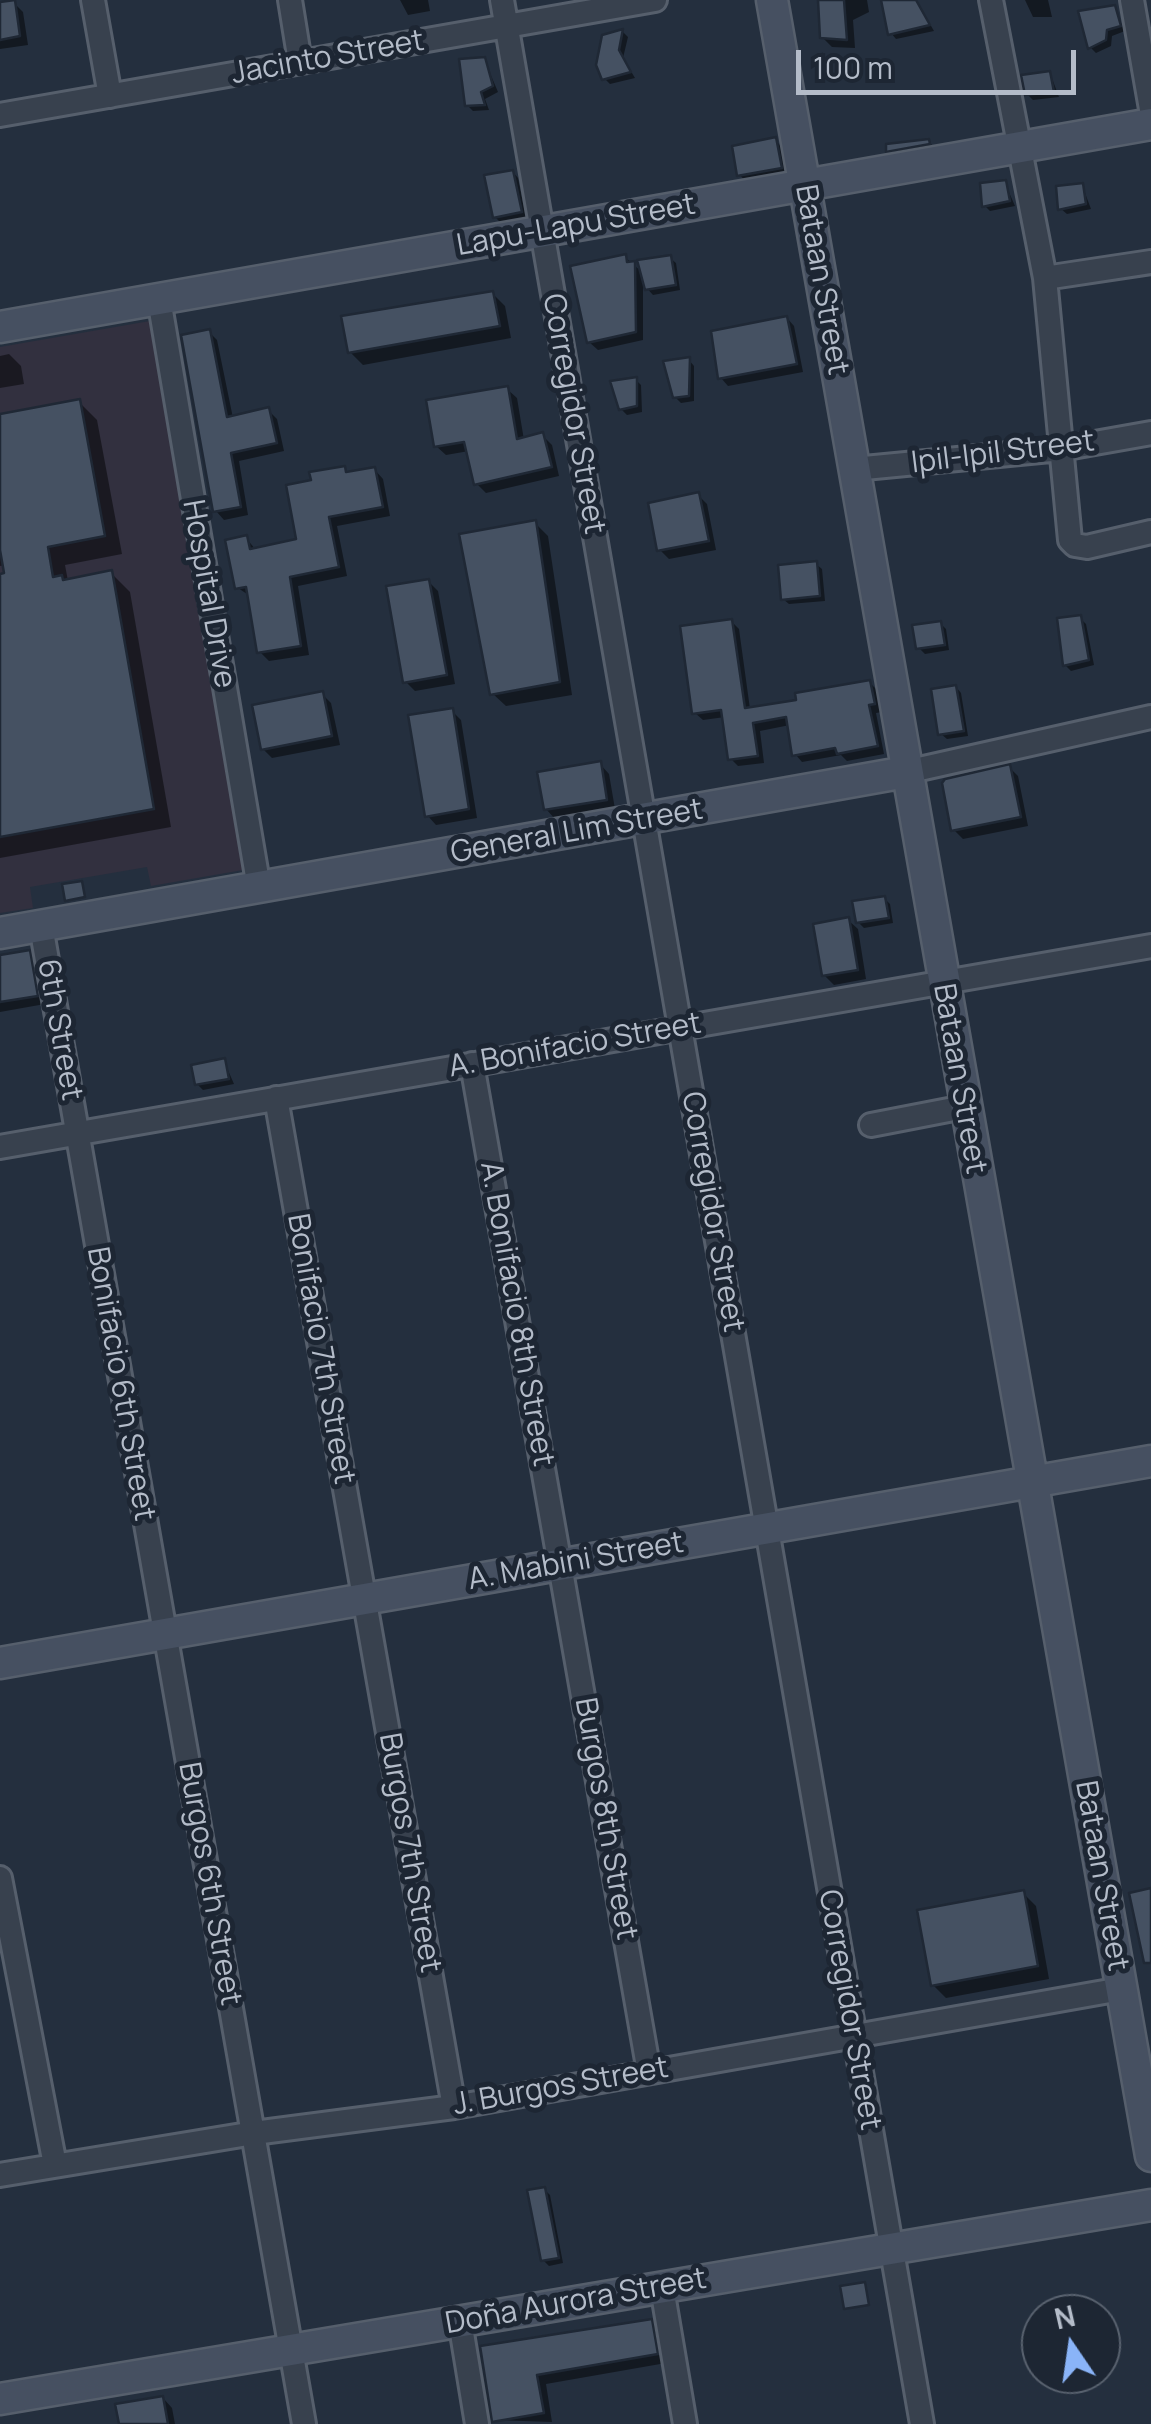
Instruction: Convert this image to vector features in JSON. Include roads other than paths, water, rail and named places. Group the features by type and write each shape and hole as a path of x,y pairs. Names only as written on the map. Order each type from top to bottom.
{"street":[{"path":"93,0 110,96"},
{"path":"290,0 300,62"},
{"name":"Corregidor Street","path":"502,0 922,2424"},
{"name":"Jacinto Street","path":"0,115 655,0"},
{"name":"Bataan Street","path":"772,0 1151,2156"},
{"path":"991,0 1016,148 1045,278 1069,534 1074,546 1087,547 1151,532"},
{"path":"1132,0 1151,109"},
{"name":"Lapu-Lapu Street","path":"0,327 1151,124"},
{"path":"1045,278 1151,262"},
{"name":"Hospital Drive","path":"159,299 259,888"},
{"name":"Ipil-Ipil Street","path":"854,469 1061,450 1151,433"},
{"name":"General Lim Street","path":"0,933 906,772 1151,717"},
{"name":"6th Street","path":"40,926 76,1134"},
{"name":"A. Bonifacio Street","path":"0,1147 1151,946"},
{"name":"A. Bonifacio 8th Street","path":"472,1064 560,1565"},
{"name":"Bonifacio 7th Street","path":"276,1098 364,1599"},
{"path":"871,1125 964,1107"},
{"name":"Bonifacio 6th Street","path":"76,1134 164,1634"},
{"name":"A. Mabini Street","path":"0,1663 1151,1461"},
{"name":"Burgos 8th Street","path":"560,1565 649,2072"},
{"name":"Burgos 7th Street","path":"364,1599 454,2106"},
{"name":"Burgos 6th Street","path":"164,1634 304,2424"},
{"path":"0,1878 55,2165"},
{"name":"J. Burgos Street","path":"0,2175 254,2133 454,2106 1121,1988"},
{"name":"Doña Aurora Street","path":"0,2399 1151,2205"},
{"path":"662,2288 685,2424"},
{"path":"460,2322 477,2424"}]}
